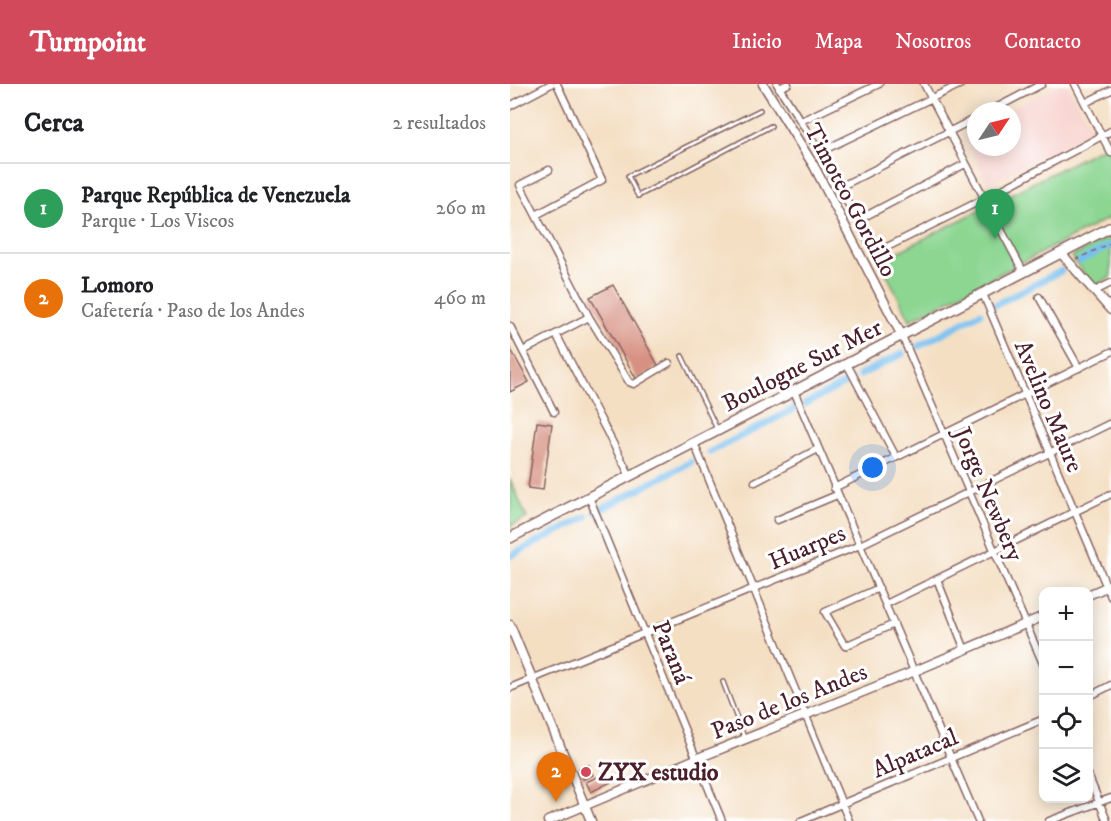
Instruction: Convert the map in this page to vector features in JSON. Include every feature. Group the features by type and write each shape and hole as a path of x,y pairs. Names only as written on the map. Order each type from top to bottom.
{"main road":[{"name":"Boulogne Sur Mer","path":"510,538 1111,226"}],"street":[{"path":"510,106 551,84"},
{"path":"536,215 602,180 557,84"},
{"name":"Timoteo Gordillo","path":"763,84 814,166 902,336"},
{"path":"788,84 778,86 820,152 875,253 984,199 1111,131"},
{"path":"801,121 879,84"},
{"path":"924,84 1024,273"},
{"path":"820,152 961,84"},
{"path":"1007,102 1042,84"},
{"path":"1076,84 1111,153"},
{"path":"1085,103 1111,90"},
{"path":"840,187 967,123"},
{"path":"858,220 965,164"},
{"path":"549,170 520,185 589,317 629,382 634,384 669,363"},
{"path":"1065,251 1111,310"},
{"path":"1095,291 1111,283"},
{"name":"Avelino Maure","path":"983,294 1075,512 1109,586 1111,597"},
{"path":"1039,297 1079,368"},
{"path":"523,351 589,317"},
{"path":"510,326 554,412"},
{"path":"556,334 630,476"},
{"name":"Jorge Newbery","path":"902,336 1039,654"},
{"path":"834,488 1111,352"},
{"path":"847,364 896,457"},
{"path":"794,391 978,821"},
{"name":"Huarpes","path":"510,688 860,545 1111,423"},
{"path":"694,443 849,821"},
{"path":"755,482 818,449"},
{"path":"886,604 1111,494"},
{"path":"777,520 837,495"},
{"name":"Paraná","path":"589,497 722,821"},
{"path":"938,579 965,650"},
{"path":"1093,593 1109,586"},
{"path":"879,588 825,612 845,646 894,624"},
{"name":"Paso de los Andes","path":"548,821 1039,618"},
{"path":"510,625 591,821"},
{"path":"1093,695 1111,685"},
{"name":"Alpatacal","path":"801,821 1039,721"},
{"path":"1093,785 1107,821"},
{"path":"1049,821 1111,798"}],"lane":[{"path":"760,110 628,176 638,196 771,126"},
{"path":"682,356 717,431"},
{"path":"723,682 744,739"}],"path":[{"path":"1065,251 1077,260 1111,243"}],"shaded area":[{"path":"1061,84 1067,84 1092,130 988,184 973,156 1021,156 1021,104"},
{"path":"967,132 967,144 962,134"}],"green space":[{"path":"1111,143 1111,217 910,320 880,261"},
{"path":"1111,236 1111,277 1094,286 1071,257"},
{"path":"510,479 527,518 510,526"}],"building":[{"path":"613,285 659,367 637,380 590,297"},
{"path":"510,348 529,382 510,392"},
{"path":"537,422 552,424 543,490 528,488"},
{"name":"ZYX estudio","path":"589,765 593,775 583,779 579,768"},
{"path":"607,773 611,782 591,792 586,782"}],"waterway":[{"path":"1080,261 1111,245"},
{"path":"995,305 1061,271"},
{"path":"919,346 980,313"},
{"path":"860,375 902,354"},
{"path":"805,404 851,380"},
{"path":"710,452 794,409"},
{"path":"596,512 691,462"},
{"path":"510,556 586,517"}],"place":[{"name":"Parque República de Venezuela","path":"995,239"},
{"name":"ZYX estudio","path":"586,772"},
{"name":"Lomoro","path":"556,802"}]}
